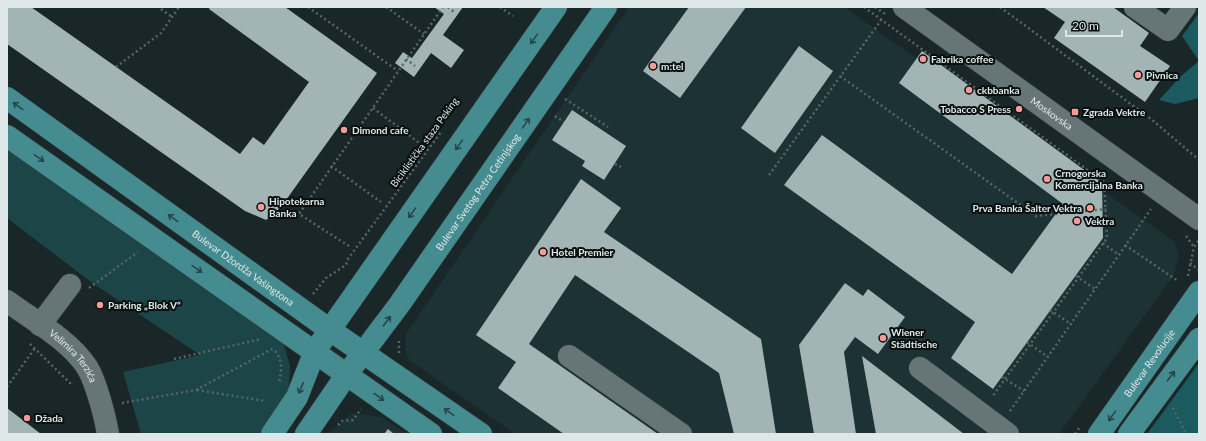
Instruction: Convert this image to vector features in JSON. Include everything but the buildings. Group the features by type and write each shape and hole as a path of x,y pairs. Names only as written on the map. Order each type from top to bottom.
{"main road":[{"path":"272,434 297,397 315,351 556,7"},
{"name":"Bulevar Svetog Petra Cetinjskog","path":"306,434 347,374 399,305 606,7"},
{"name":"Bulevar Džordža Vašingtona","path":"7,98 330,330 481,434"},
{"path":"7,136 315,351 431,434"},
{"name":"Bulevar Revolucije","path":"1099,434 1199,292"},
{"path":"1129,434 1199,339"}],"street":[{"name":"Moskovska","path":"904,7 1199,219"},
{"path":"1135,7 1168,30 1184,7"},
{"path":"40,325 80,287"},
{"name":"Velimira Terzića","path":"7,301 70,347 87,368 102,407 108,434"},
{"path":"569,356 681,434"},
{"path":"920,368 1004,431"}],"path":[{"path":"116,66 161,33 179,7"},
{"path":"308,7 398,71"},
{"path":"386,7 424,34"},
{"path":"349,246 299,214 443,7"},
{"path":"448,7 454,12"},
{"path":"500,7 513,16"},
{"path":"864,7 1104,182 1107,238 1028,343 1005,379 980,413"},
{"path":"1000,7 1151,119 1199,160"},
{"path":"161,9 172,17"},
{"path":"768,175 882,19"},
{"path":"406,59 415,66"},
{"path":"840,76 1036,216 1106,209"},
{"path":"560,95 608,127"},
{"path":"373,108 422,145"},
{"name":"Biciklistička staza Peking","path":"326,278 346,265 348,259 444,128"},
{"path":"615,164 620,167"},
{"path":"331,166 381,202"},
{"path":"1004,431 1024,391 1151,209"},
{"path":"1194,247 1199,240"},
{"path":"1103,243 1119,255"},
{"path":"1125,245 1178,281"},
{"path":"80,287 140,250"},
{"path":"1190,264 1199,270"},
{"path":"1077,277 1095,289"},
{"path":"1052,311 1071,324"},
{"path":"174,359 267,338"},
{"path":"1028,343 1048,357"},
{"path":"7,387 35,348 72,384 74,390"},
{"path":"102,407 196,390 273,349 279,357 282,367 279,387"},
{"path":"1002,377 1024,391"},
{"path":"196,390 265,401"},
{"path":"1172,407 1186,434"},
{"path":"333,429 342,421 353,420"}],"shaded area":[{"path":"629,7 844,7 1175,242 1179,256 1174,275 1059,434 515,434 409,360 405,349 406,334"},
{"path":"1199,13 1199,61 1182,36"},
{"path":"1199,61 1199,98 1175,104 1159,100 1181,76"},
{"path":"7,148 283,342 290,366 288,398 260,434 141,434 123,372 200,355 91,282 7,218"},
{"path":"1199,363 1199,434 1147,434"},
{"path":"352,413 382,417 407,434 328,434"}],"place":[{"name":"Fabrika coffee","path":"923,59"},
{"name":"m:tel","path":"653,66"},
{"name":"Pivnica","path":"1138,75"},
{"name":"ckbbanka","path":"969,90"},
{"name":"Tobacco S Press","path":"1019,109"},
{"name":"Zgrada Vektre","path":"1075,112"},
{"name":"Dimond cafe","path":"344,130"},
{"name":"Crnogorska Komercijalna Banka","path":"1047,179"},
{"name":"Hipotekarna Banka","path":"261,207"},
{"name":"Prva Banka Šalter Vektra","path":"1090,208"},
{"name":"Vektra","path":"1077,221"},
{"name":"Hotel Premier","path":"543,252"},
{"name":"Parking „Blok V“","path":"100,305"},
{"name":"Wiener Städtische","path":"883,338"},
{"name":"Džada","path":"27,418"}]}
